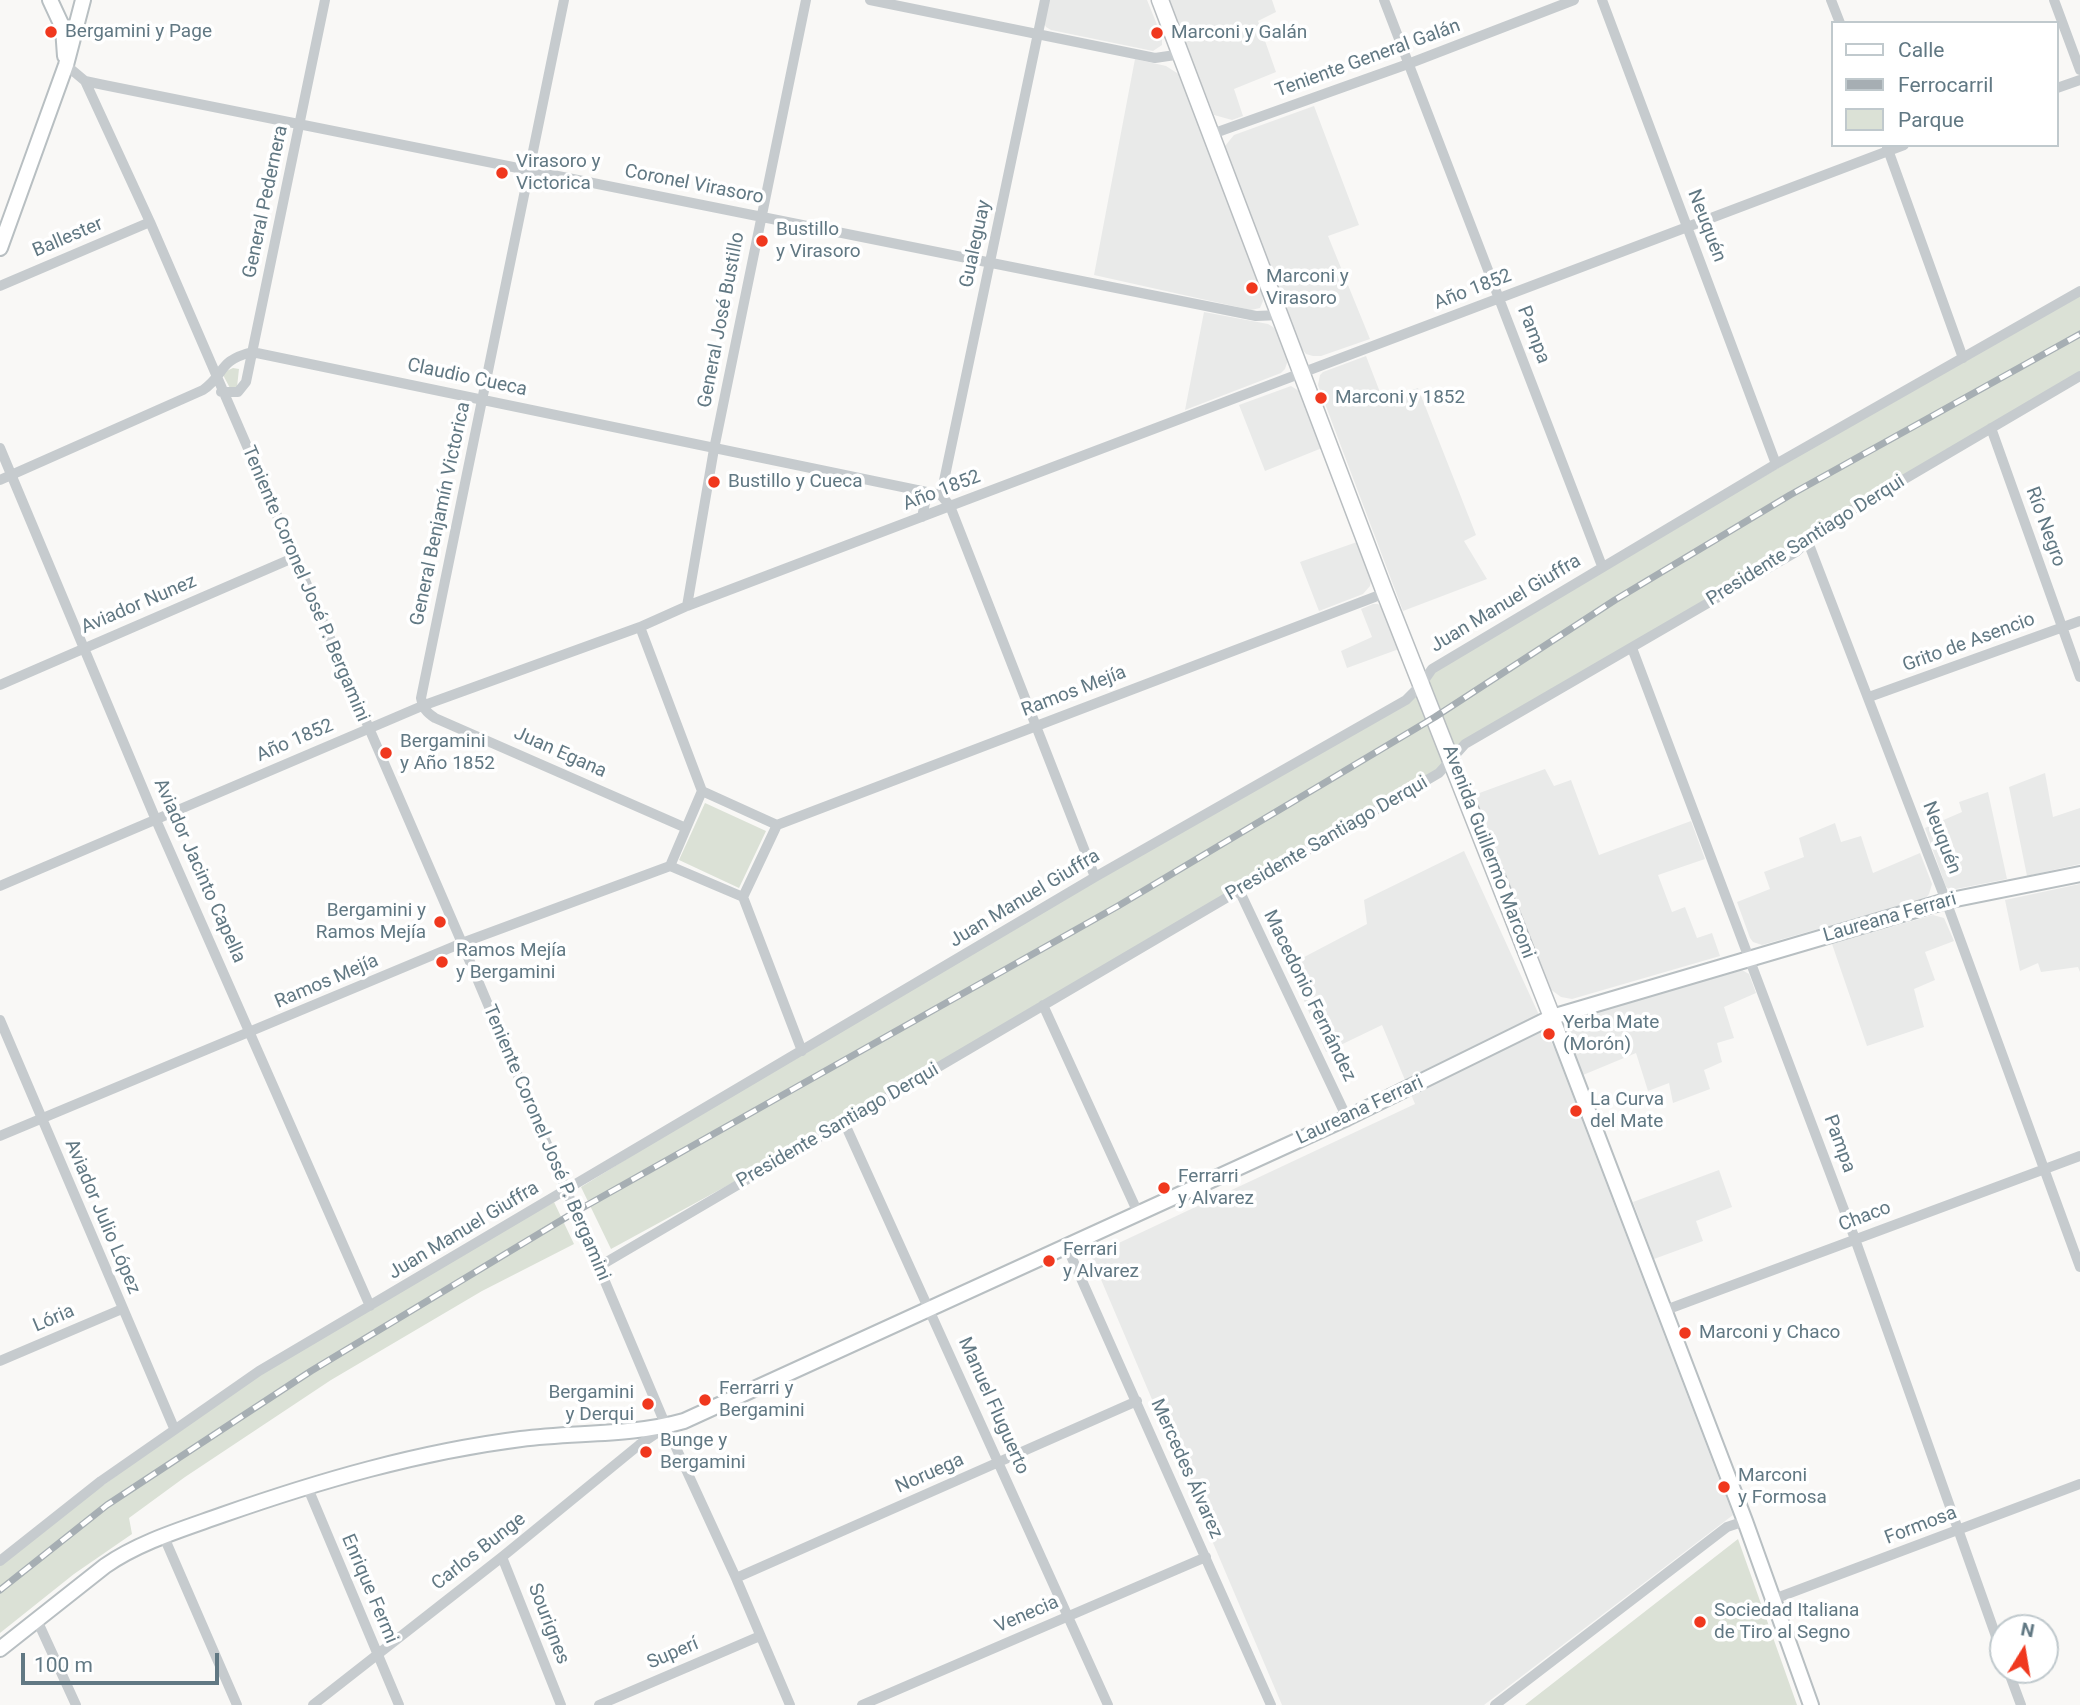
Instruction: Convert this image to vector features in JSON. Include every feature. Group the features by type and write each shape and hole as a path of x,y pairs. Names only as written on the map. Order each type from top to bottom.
{"main road":[{"name":"Avenida Guillermo Marconi","path":"1160,0 1385,593 1552,1017"}],"street":[{"path":"50,0 63,28 66,65"},
{"path":"0,248 66,65 83,0"},
{"name":"General Pedernera","path":"222,392 239,392 243,387 325,0"},
{"name":"General Benjamín Victorica","path":"422,706 422,691 564,0"},
{"name":"General José Bustillo","path":"687,606 687,591 714,449 806,0"},
{"path":"870,0 1155,58 1182,54"},
{"name":"Gualeguay","path":"941,495 1045,0"},
{"name":"Pampa","path":"1384,0 1602,566"},
{"name":"Teniente General Galán","path":"1212,134 1408,64 1574,0"},
{"name":"Neuquén","path":"1602,0 1776,464"},
{"path":"1831,0 1839,21"},
{"path":"2054,0 2080,70"},
{"name":"Coronel Virasoro","path":"66,65 85,81 1256,316 1280,314"},
{"path":"2059,88 2080,80"},
{"name":"Teniente Coronel José P. Bergamini","path":"85,81 150,222 293,558 462,943 666,1426 736,1578 790,1705"},
{"path":"1887,148 1963,358"},
{"name":"Año 1852","path":"0,886 422,706 640,627 687,606 1302,374 1887,148"},
{"name":"Ballester","path":"0,286 150,222"},
{"name":"Juan Manuel Giuffra","path":"0,1561 100,1481 259,1371 1095,877 1406,700 1432,669 1776,464 2080,291"},
{"path":"0,480 203,390 231,359 252,352"},
{"name":"Claudio Cueca","path":"252,352 941,495"},
{"name":"Presidente Santiago Derqui","path":"598,1267 1439,773 1465,744 1796,552 1823,527 2080,376"},
{"name":"Río Negro","path":"1991,428 2080,677"},
{"name":"Aviador Jacinto Capella","path":"0,448 156,820 370,1306"},
{"path":"918,491 925,503 922,517"},
{"path":"941,495 950,506 1095,877"},
{"name":"Neuquén","path":"1808,541 1946,901 2080,1267"},
{"name":"Aviador Nunez","path":"0,685 293,558"},
{"name":"Ramos Mejía","path":"777,825 1385,593"},
{"name":"Grito de Asencio","path":"1869,697 2080,621"},
{"path":"640,627 702,791 670,866 743,897 802,1051"},
{"name":"Pampa","path":"1632,648 1855,1239 1989,1618"},
{"name":"Juan Egana","path":"422,706 435,718 686,828"},
{"path":"702,791 777,825 743,897"},
{"name":"Ramos Mejía","path":"0,1136 462,943 670,866"},
{"name":"Laureana Ferrari","path":"666,1426 684,1421 1139,1215 1348,1118 1552,1017 1946,901 2080,874"},
{"name":"Macedonio Fernández","path":"1239,890 1348,1118"},
{"path":"1042,1005 1139,1215"},
{"name":"Avenida Guillermo Marconi","path":"1552,1017 1745,1521 1811,1705"},
{"name":"Aviador Julio López","path":"0,1020 174,1428"},
{"name":"Manuel Fluguerto","path":"844,1122 931,1309 1108,1705"},
{"name":"Chaco","path":"1663,1311 2080,1156"},
{"name":"Mercedes Álvarez","path":"1068,1247 1271,1705"},
{"name":"Lória","path":"0,1361 122,1309"},
{"name":"Noruega","path":"736,1578 1138,1402"},
{"path":"0,1649 113,1560 164,1537 307,1486 342,1475 473,1445 666,1426"},
{"name":"Carlos Bunge","path":"313,1705 666,1426"},
{"name":"Formosa","path":"1774,1600 2080,1484"},
{"name":"Enrique Fermi","path":"307,1486 399,1705"},
{"path":"1495,1705 1727,1527 1745,1521"},
{"path":"164,1537 237,1705"},
{"name":"Sourignes","path":"502,1557 561,1705"},
{"name":"Venecia","path":"862,1705 1206,1557"},
{"path":"37,1620 76,1705"},
{"name":"Superí","path":"599,1705 760,1636"},
{"path":"2013,1684 2021,1705"}],"shaded area":[{"path":"1047,0 1147,0 1162,37 1162,45 1153,51 1051,30 1043,21"},
{"path":"1168,0 1272,0 1276,12 1258,21 1276,72 1234,89 1243,116 1232,120 1214,115"},
{"path":"1135,59 1166,66 1180,75 1262,294 1260,308 1251,310 1094,275"},
{"path":"1314,106 1359,225 1328,236 1370,339 1321,356 1306,354 1301,348 1225,153 1225,146 1234,135"},
{"path":"1204,312 1268,324 1278,332 1288,360 1281,373 1185,410"},
{"path":"1366,356 1383,400 1418,388 1476,535 1464,541 1487,579 1403,611 1318,385 1323,372"},
{"path":"1291,386 1299,391 1322,448 1265,471 1239,405"},
{"path":"1357,542 1371,580 1370,586 1363,594 1319,611 1300,562"},
{"path":"1378,604 1385,610 1399,649 1347,668 1341,651 1372,637 1361,609"},
{"path":"1545,769 1554,786 1571,780 1599,855 1691,821 1705,859 1658,875 1672,912 1685,907 1697,938 1712,933 1720,956 1572,999 1561,997 1550,989 1474,795"},
{"path":"2045,773 2053,817 2080,808 2080,864 2027,876 2009,787"},
{"path":"1988,792 2007,879 1951,890 1946,887 1925,828 1962,812 1959,802"},
{"path":"1835,823 1841,842 1861,836 1873,873 1920,853 1932,884 1929,894 1926,898 1762,945 1753,942 1737,902 1770,889 1764,872 1804,857 1799,838"},
{"path":"1464,851 1555,1050 1733,1515 1484,1705 1282,1705 1091,1256 1415,1104 1382,1025 1326,1052 1289,965 1367,924 1364,900"},
{"path":"2080,884 2080,972 2078,967 2041,972 2038,963 2020,971 2005,900"},
{"path":"1933,915 1944,918 1954,941 1925,952 1935,980 1914,989 1924,1027 1867,1046 1832,944"},
{"path":"1742,970 1749,974 1756,993 1724,1007 1734,1038 1717,1043 1722,1062 1704,1070 1710,1089 1673,1103 1669,1083 1648,1091 1636,1053 1583,1075 1567,1034 1571,1020"},
{"path":"1719,1170 1732,1207 1696,1221 1703,1241 1654,1259 1633,1202"}],"green space":[{"path":"2080,291 2080,376 1808,542 1466,744 1453,760 844,1122 611,1249 581,1187 802,1051 1406,700 1427,674"},
{"path":"233,368 239,369 237,387 231,390 222,373"},
{"path":"705,803 766,831 739,888 679,860"},
{"path":"554,1202 574,1244 482,1291 331,1380 185,1477 129,1518 132,1534 74,1574 0,1633 0,1561 259,1371"},
{"name":"Sociedad Italiana de Tiro al Segno","path":"1738,1539 1797,1705 1525,1705"}],"railway":[{"path":"0,1590 107,1505 311,1371 575,1212 1118,906 1435,717 1615,600 1790,495 2080,334"}],"place":[{"name":"Bergamini y Page","path":"51,32"},
{"name":"Marconi y Galán","path":"1157,33"},
{"name":"Virasoro y Victorica","path":"502,173"},
{"name":"Bustillo y Virasoro","path":"762,241"},
{"name":"Marconi y Virasoro","path":"1252,288"},
{"name":"Marconi y 1852","path":"1321,398"},
{"name":"Bustillo y Cueca","path":"714,482"},
{"name":"Bergamini y Año 1852","path":"386,753"},
{"name":"Bergamini y Ramos Mejía","path":"440,922"},
{"name":"Ramos Mejía y Bergamini","path":"442,962"},
{"name":"Yerba Mate (Morón)","path":"1549,1034"},
{"name":"La Curva del Mate","path":"1576,1111"},
{"name":"Ferrarri y Alvarez","path":"1164,1188"},
{"name":"Ferrari y Alvarez","path":"1049,1261"},
{"name":"Marconi y Chaco","path":"1685,1333"},
{"name":"Ferrarri y Bergamini","path":"705,1400"},
{"name":"Bergamini y Derqui","path":"648,1404"},
{"name":"Bunge y Bergamini","path":"646,1452"},
{"name":"Marconi y Formosa","path":"1724,1487"},
{"name":"Sociedad Italiana de Tiro al Segno","path":"1700,1622"}]}
